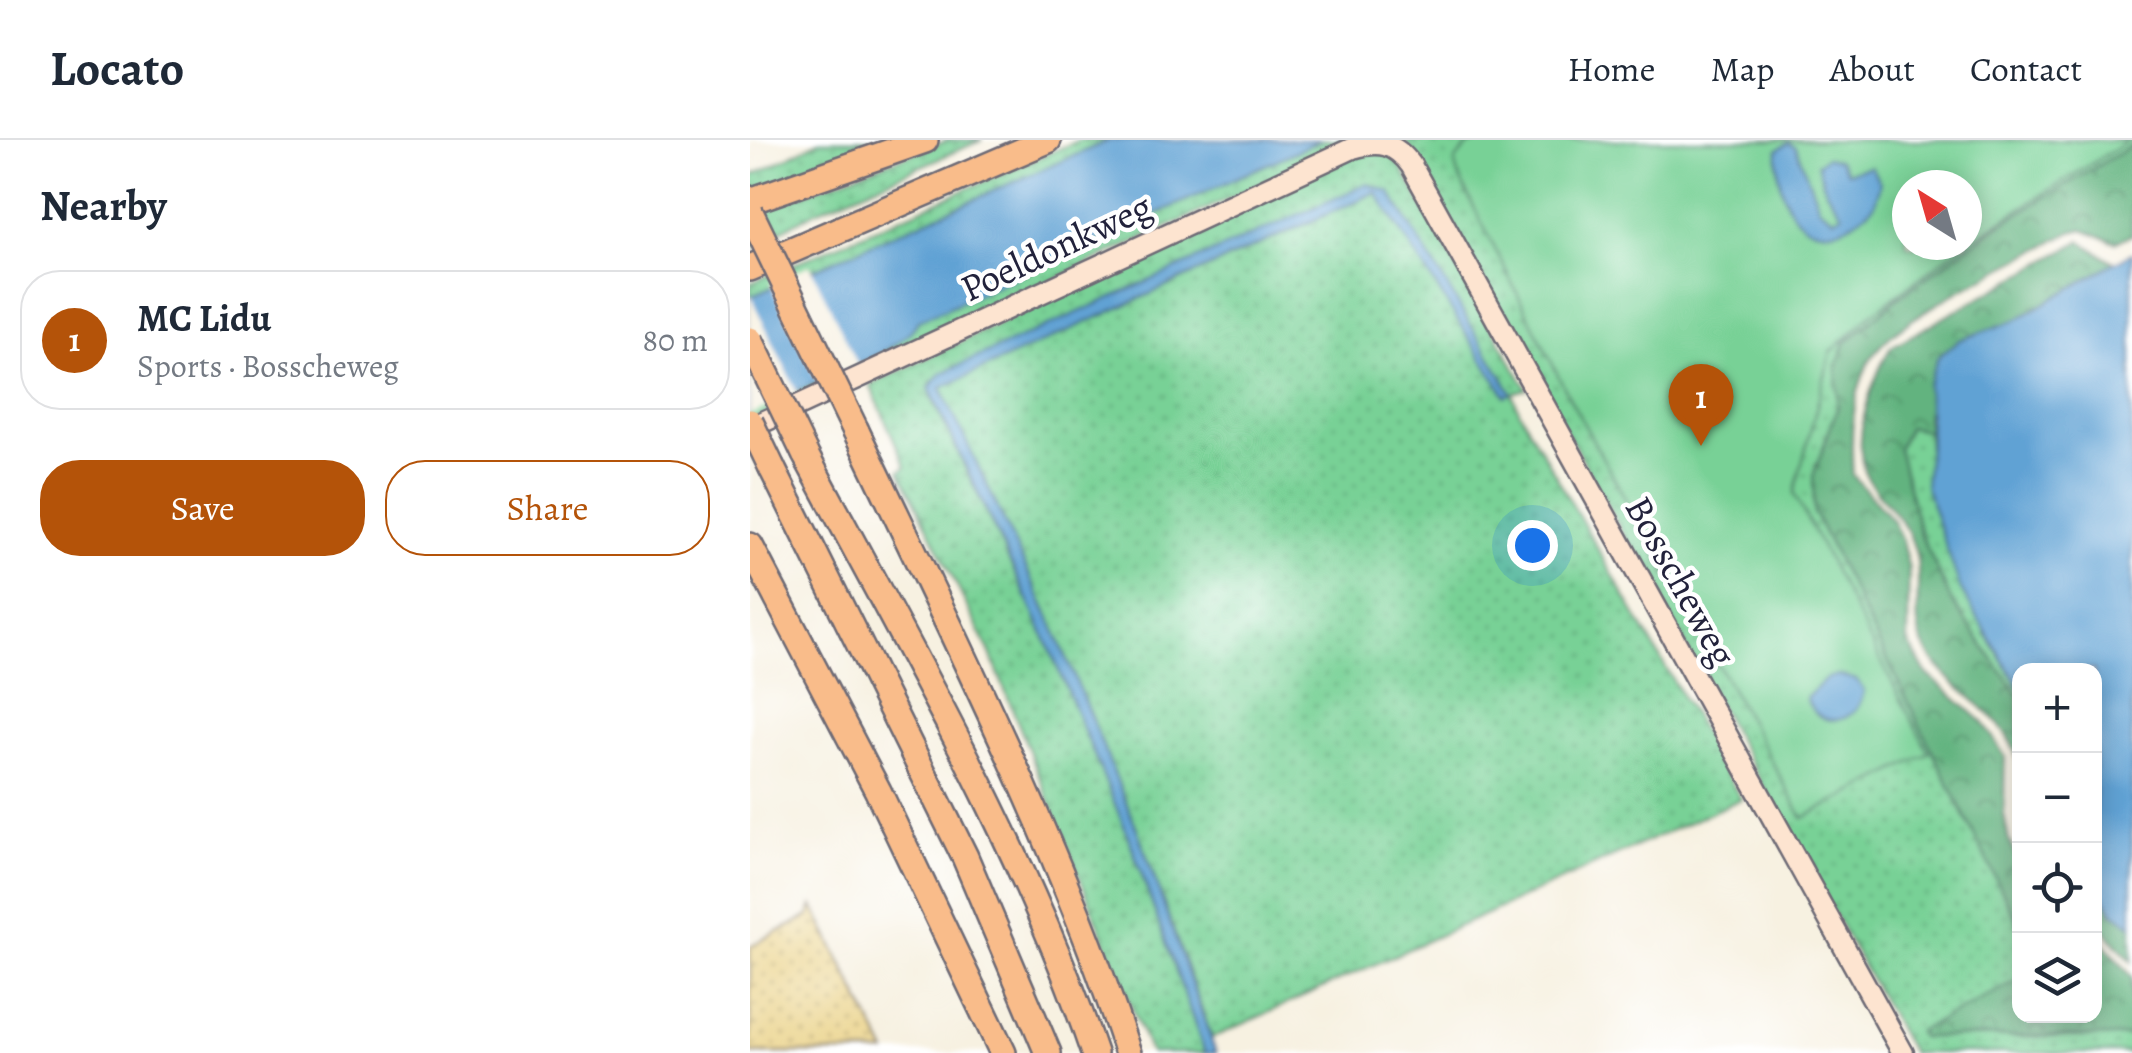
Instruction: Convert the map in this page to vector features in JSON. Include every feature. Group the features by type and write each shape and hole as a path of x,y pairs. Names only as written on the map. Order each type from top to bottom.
{"highway":[{"path":"750,201 925,140"},
{"path":"750,268 1048,140"},
{"path":"750,212 978,688 1078,920 1128,1053"},
{"path":"750,340 1006,841 1094,1053"},
{"path":"750,425 965,857 1048,1053"},
{"path":"750,546 878,791 1003,1053"}],"street":[{"name":"Poeldonkweg","path":"750,425 1354,148 1380,142 1394,146"},
{"name":"Bosscheweg","path":"1394,146 1410,165 1904,1053"}],"green space":[{"path":"821,140 895,140 750,193 750,177"},
{"path":"949,140 982,140 816,211 750,248 750,213"},
{"path":"1079,140 1110,140 750,297 750,283"},
{"path":"1321,140 1355,140 750,421 750,409 867,360 907,334 917,321"},
{"path":"1405,140 1527,140 1730,269 1892,253 1892,260 1950,260 1845,343 1838,405 1814,513 2012,911 2012,984 1918,1032 1921,1037 2132,1036 2132,1053 1911,1053"},
{"path":"1483,140 2129,140 1982,233 1982,170 1892,170 1892,260 1943,260 1870,315 1831,352 1794,494 1929,753 1803,818 1570,399 1457,173 1455,161 1467,147"},
{"path":"2063,140 2132,140 2132,145 1982,237 1982,217"},
{"path":"2132,145 2132,235 2115,242 2083,229 2072,232 1909,322 1874,354 1861,382 1854,413 1853,475 1893,521 1909,569 1908,641 1925,672 1983,722 2005,756 2004,814 2012,848 2012,911 1814,513 1813,476 1838,406 1836,369 1845,343 1950,260 1982,260 1982,237"},
{"path":"1379,151 1397,160 1527,389 1512,393 1520,413 1741,799 1212,1038 1137,829 1052,623 941,388 1377,192 1511,393 1390,192 1367,184 931,382 931,396 1041,628 1127,833 1205,1053 1150,1053 990,653 900,471 906,467 870,385 1353,155"},
{"path":"2081,241 2115,263 2016,320 1959,340 1947,349 1926,417 1928,431 1909,427 1898,448 1920,533 1951,600 2012,686 2012,745 1990,715 1947,677 1924,646 1918,624 1918,566 1913,544 1865,471 1861,454 1864,416 1891,347"},
{"path":"1909,427 1928,431 1929,458 1987,635 2012,676 2012,688 1975,642 1940,581 1915,515 1898,448"},
{"path":"2102,896 2113,912 2132,925 2132,962 2102,927"},
{"path":"2102,941 2132,977 2132,1036 1921,1037 1918,1031 2012,984 2012,1023 2102,1023"}],"sand":[{"path":"813,906 887,1053 750,1053 750,946 809,916"}],"water":[{"path":"1110,140 1321,140 918,321 908,334 868,360 750,409 750,297"},
{"path":"1789,143 1796,147 1819,207 1834,218 1842,214 1826,191 1817,164 1826,157 1839,160 1847,172 1871,167 1880,183 1875,204 1835,230 1818,230 1804,224 1783,195 1778,149"},
{"path":"1367,184 1390,192 1512,393 1506,396 1376,192 941,388 1052,623 1137,829 1216,1053 1205,1053 1127,833 1041,628 929,388 942,373"},
{"path":"2132,253 2132,925 2114,912 2102,894 2102,663 2012,663 2012,675 1961,590 1925,485 1930,439 1927,386 1938,357 1959,340 2016,320"},
{"path":"1838,675 1857,680 1864,691 1854,711 1838,720 1828,719 1812,709 1806,698 1827,678"}],"pier":[{"path":"810,265 859,367 819,385 770,283"},
{"path":"750,295 798,394 750,414"}],"place":[{"name":"MC Lidu","path":"1701,446"}]}
